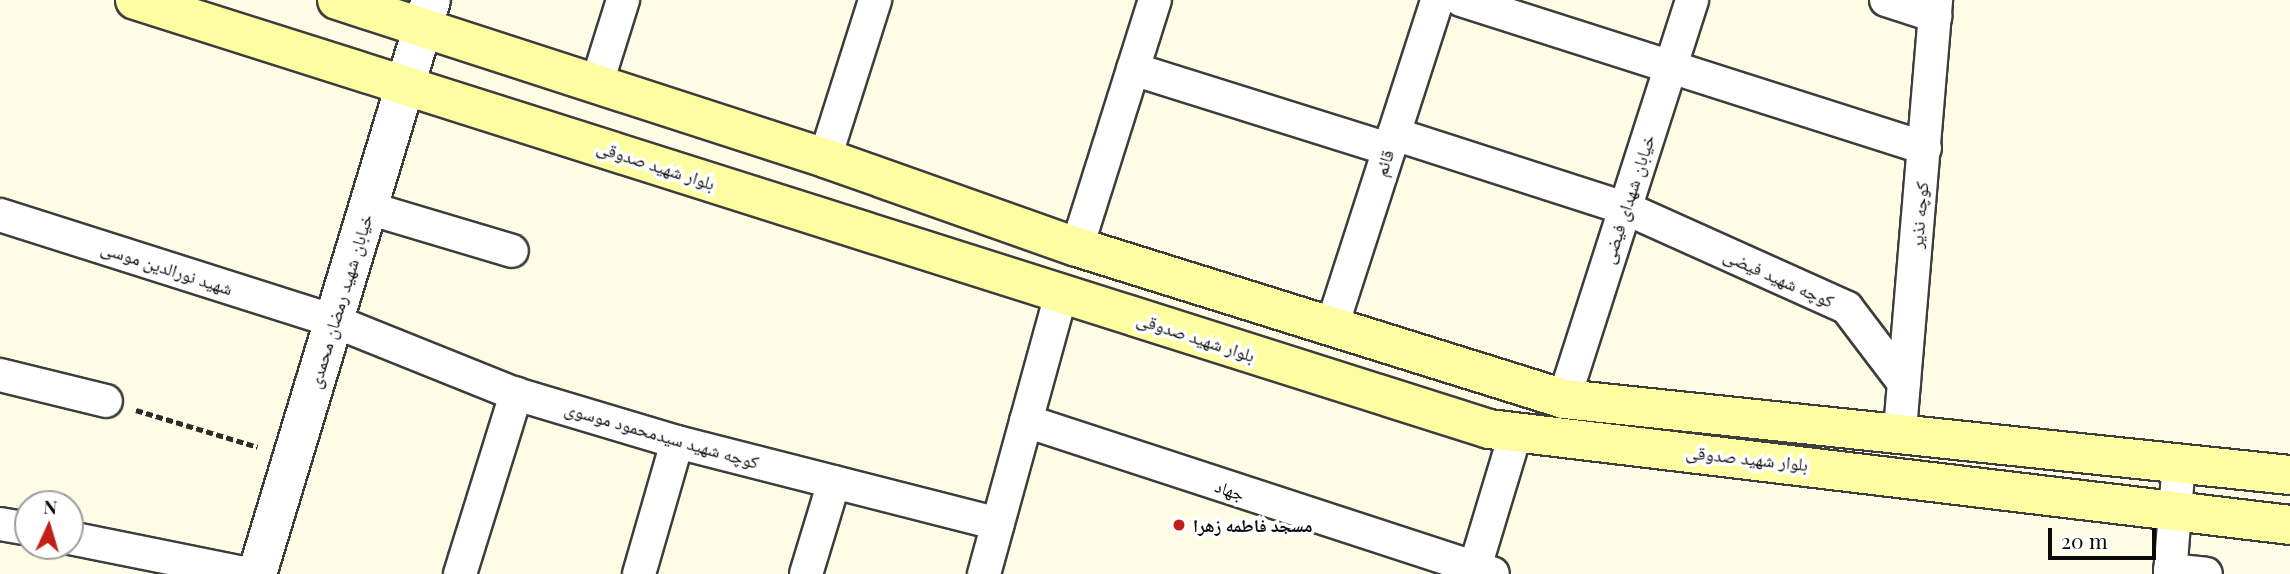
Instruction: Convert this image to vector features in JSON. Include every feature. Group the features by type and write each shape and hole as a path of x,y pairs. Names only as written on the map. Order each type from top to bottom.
{"main road":[{"name":"بلوار شهید صدوقی","path":"135,0 1489,429 2176,509 2290,525"},
{"path":"337,0 426,13 597,83 825,158 1077,247 1332,326 1499,383 1564,399 1900,430 2290,475"},
{"path":"1061,294 1077,247"}],"street":[{"path":"597,83 623,0"},
{"path":"825,158 876,0"},
{"path":"1077,247 1155,0"},
{"name":"قائم","path":"1332,326 1437,0"},
{"path":"1461,0 1926,148"},
{"name":"خیابان شهدای فیضی","path":"1564,399 1692,0"},
{"path":"1886,0 1936,8"},
{"name":"کوچه نذیر","path":"1900,430 1936,8"},
{"name":"خیابان شهید رمضان محمدی","path":"257,574 426,13"},
{"name":"کوچه شهید فیضی","path":"1133,69 1625,208 1847,308 1904,383"},
{"path":"368,208 512,251"},
{"name":"شهید نورالدین موسی","path":"0,215 334,321"},
{"path":"991,572 998,524 1061,294"},
{"name":"کوچه شهید سیدمحمود موسوی","path":"334,321 516,394 677,442 998,524"},
{"path":"0,375 106,401"},
{"path":"460,574 516,394"},
{"name":"جهاد","path":"1027,421 1480,573"},
{"path":"1480,573 1516,432"},
{"path":"639,574 677,442"},
{"path":"2179,461 2170,572 2206,574"},
{"path":"806,574 834,482"},
{"path":"84,541 249,574"}],"path":[{"path":"106,401 293,457"}],"place":[{"name":"مسجد فاطمه زهرا","path":"1179,525"}]}
